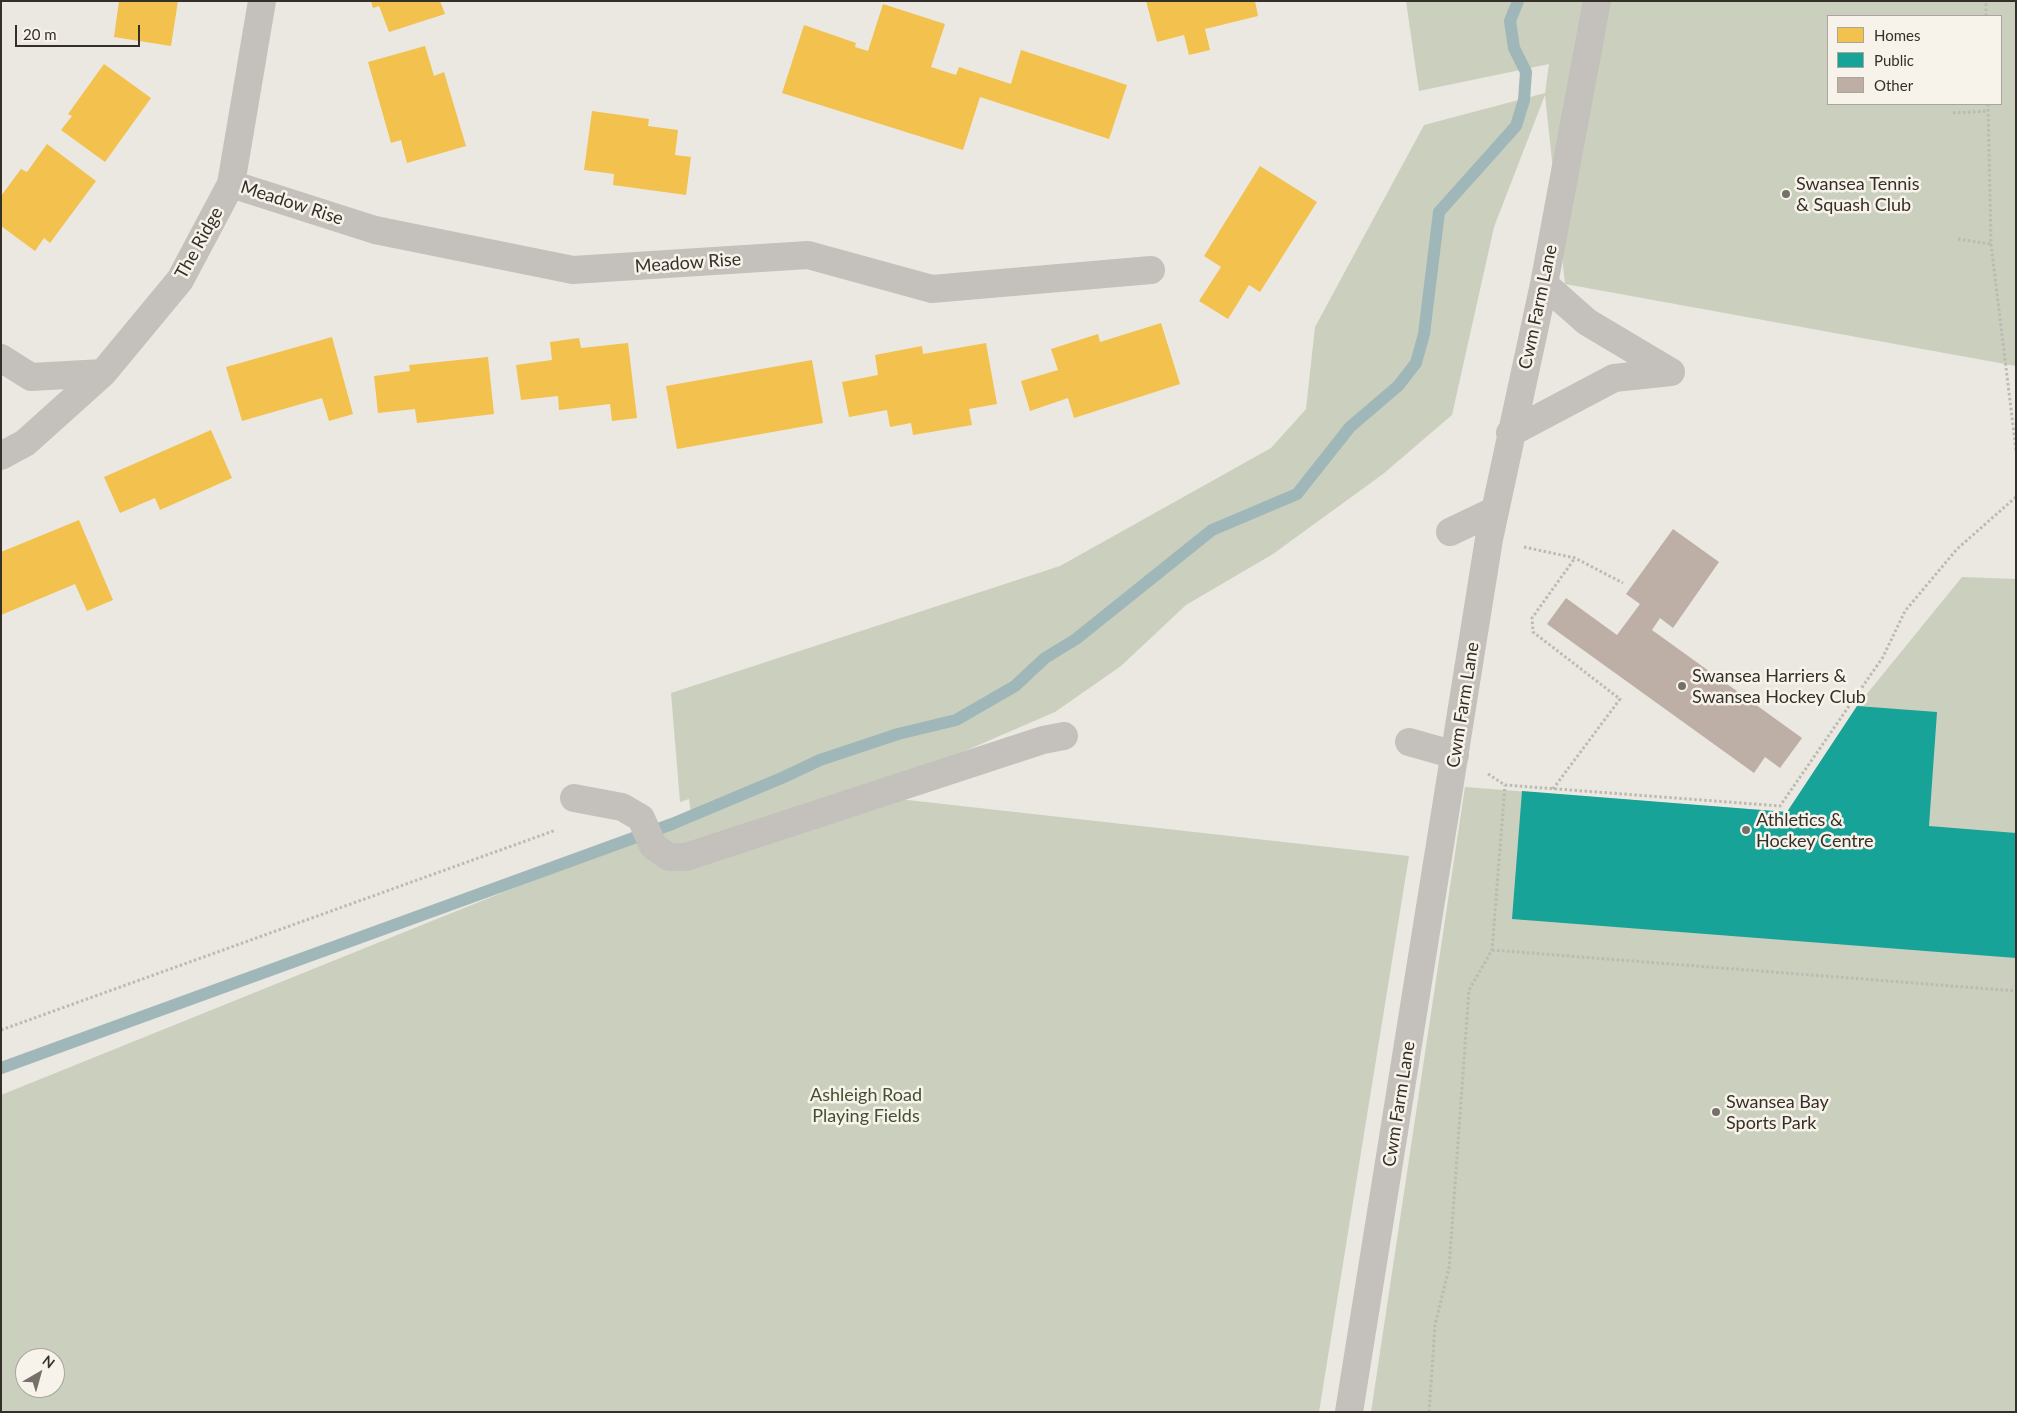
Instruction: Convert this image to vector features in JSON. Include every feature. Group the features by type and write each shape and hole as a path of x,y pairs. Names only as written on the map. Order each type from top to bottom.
{"street":[{"name":"The Ridge","path":"1,456 25,443 102,373 180,280 231,184 262,1"},
{"name":"Cwm Farm Lane","path":"1349,1412 1489,539 1510,433 1544,284 1598,1"},
{"name":"Meadow Rise","path":"231,184 375,230 573,270 808,256 932,289 1151,270"},
{"path":"1510,433 1614,378 1671,372 1587,322 1544,284"},
{"path":"1,358 31,377 102,373"},
{"path":"1450,532 1494,512"},
{"path":"574,798 622,807 640,818 653,846 669,856 686,857 1034,743 1064,736"},
{"path":"1409,742 1455,755"}],"path":[{"path":"1986,1 1986,15"},
{"path":"1988,105 1991,244 2016,450"},
{"path":"1953,112 1988,111"},
{"path":"1958,238 1991,244"},
{"path":"1455,755 1505,785 1780,806 1883,657 1905,611 1957,549 2016,497"},
{"path":"1489,539 1575,558 1623,583"},
{"path":"1553,789 1620,698 1533,632 1532,618 1575,558"},
{"path":"1429,1412 1435,1325 1449,1268 1469,990 1492,950 1505,785"},
{"path":"1,1030 560,828"},
{"path":"1492,950 2016,991"}],"green space":[{"name":"Ashleigh Road Playing Fields","path":"1406,1 2016,1 2016,366 1565,284 1545,95 1494,227 1452,415 1383,474 1273,554 1186,605 1121,666 1055,712 863,795 1409,856 1319,1412 1,1412 1,1095 672,824 692,821 689,799 680,802 671,693 1060,566 1271,448 1306,409 1315,327 1424,125 1545,93 1549,64 1419,91"},
{"name":"Swansea Bay Sports Park","path":"1962,577 2016,579 2016,1412 1371,1412 1465,787 1787,812 1857,706"}],"building: Homes":[{"path":"119,1 178,1 171,46 114,37"},
{"path":"371,1 440,1 445,14 389,32 379,6 373,8"},
{"path":"1146,1 1255,1 1258,16 1205,29 1210,50 1189,55 1184,35 1157,42"},
{"path":"883,4 945,24 931,67 956,75 959,67 1011,84 1021,50 1127,85 1109,139 980,97 963,150 782,93 804,25 856,43 855,47 868,51"},
{"path":"425,46 434,76 444,72 466,146 407,163 401,140 391,143 368,62"},
{"path":"104,64 151,98 105,162 61,130 72,116 68,114"},
{"path":"592,111 649,119 648,126 678,130 675,155 691,157 686,195 613,185 614,174 584,170"},
{"path":"47,144 96,181 50,243 44,238 35,251 1,226 1,196 21,169 27,172"},
{"path":"1260,166 1317,202 1260,292 1249,285 1228,319 1199,301 1221,267 1204,256"},
{"path":"1161,323 1180,384 1074,418 1068,398 1030,411 1021,381 1058,370 1051,349 1098,334 1100,342"},
{"path":"332,337 353,414 329,421 322,398 242,421 226,367"},
{"path":"579,338 581,348 628,343 637,418 612,421 610,404 559,410 558,396 521,400 516,365 552,360 550,342"},
{"path":"986,343 997,404 969,409 972,425 913,435 911,423 890,427 887,410 849,417 842,382 878,375 875,355 922,346 923,354"},
{"path":"488,357 494,414 417,423 415,409 378,413 374,376 410,371 409,365"},
{"path":"812,360 823,423 677,449 666,386"},
{"path":"211,430 232,478 160,510 155,498 120,513 104,477"},
{"path":"79,520 113,600 87,611 75,584 1,615 1,552"}],"building: Public":[{"name":"Athletics & Hockey Centre","path":"1857,706 1937,712 1929,826 2016,833 2016,958 1512,919 1522,791 1787,812"}],"building: Other":[{"name":"Swansea Harriers & Swansea Hockey Club","path":"1673,529 1719,562 1673,628 1660,618 1652,630 1802,738 1780,768 1765,757 1754,773 1547,624 1566,598 1617,635 1640,604 1626,594"}],"waterway":[{"path":"1,1068 672,824 820,760 898,734 956,720 1015,686 1045,658 1076,639 1212,530 1297,494 1350,427 1398,386 1416,363 1424,334 1439,212 1516,126 1524,100 1526,72 1514,48 1510,21 1518,1"}],"place":[{"name":"Swansea Tennis & Squash Club","path":"1786,194"},
{"name":"Swansea Harriers & Swansea Hockey Club","path":"1682,686"},
{"name":"Athletics & Hockey Centre","path":"1746,830"},
{"name":"Swansea Bay Sports Park","path":"1716,1112"}]}
